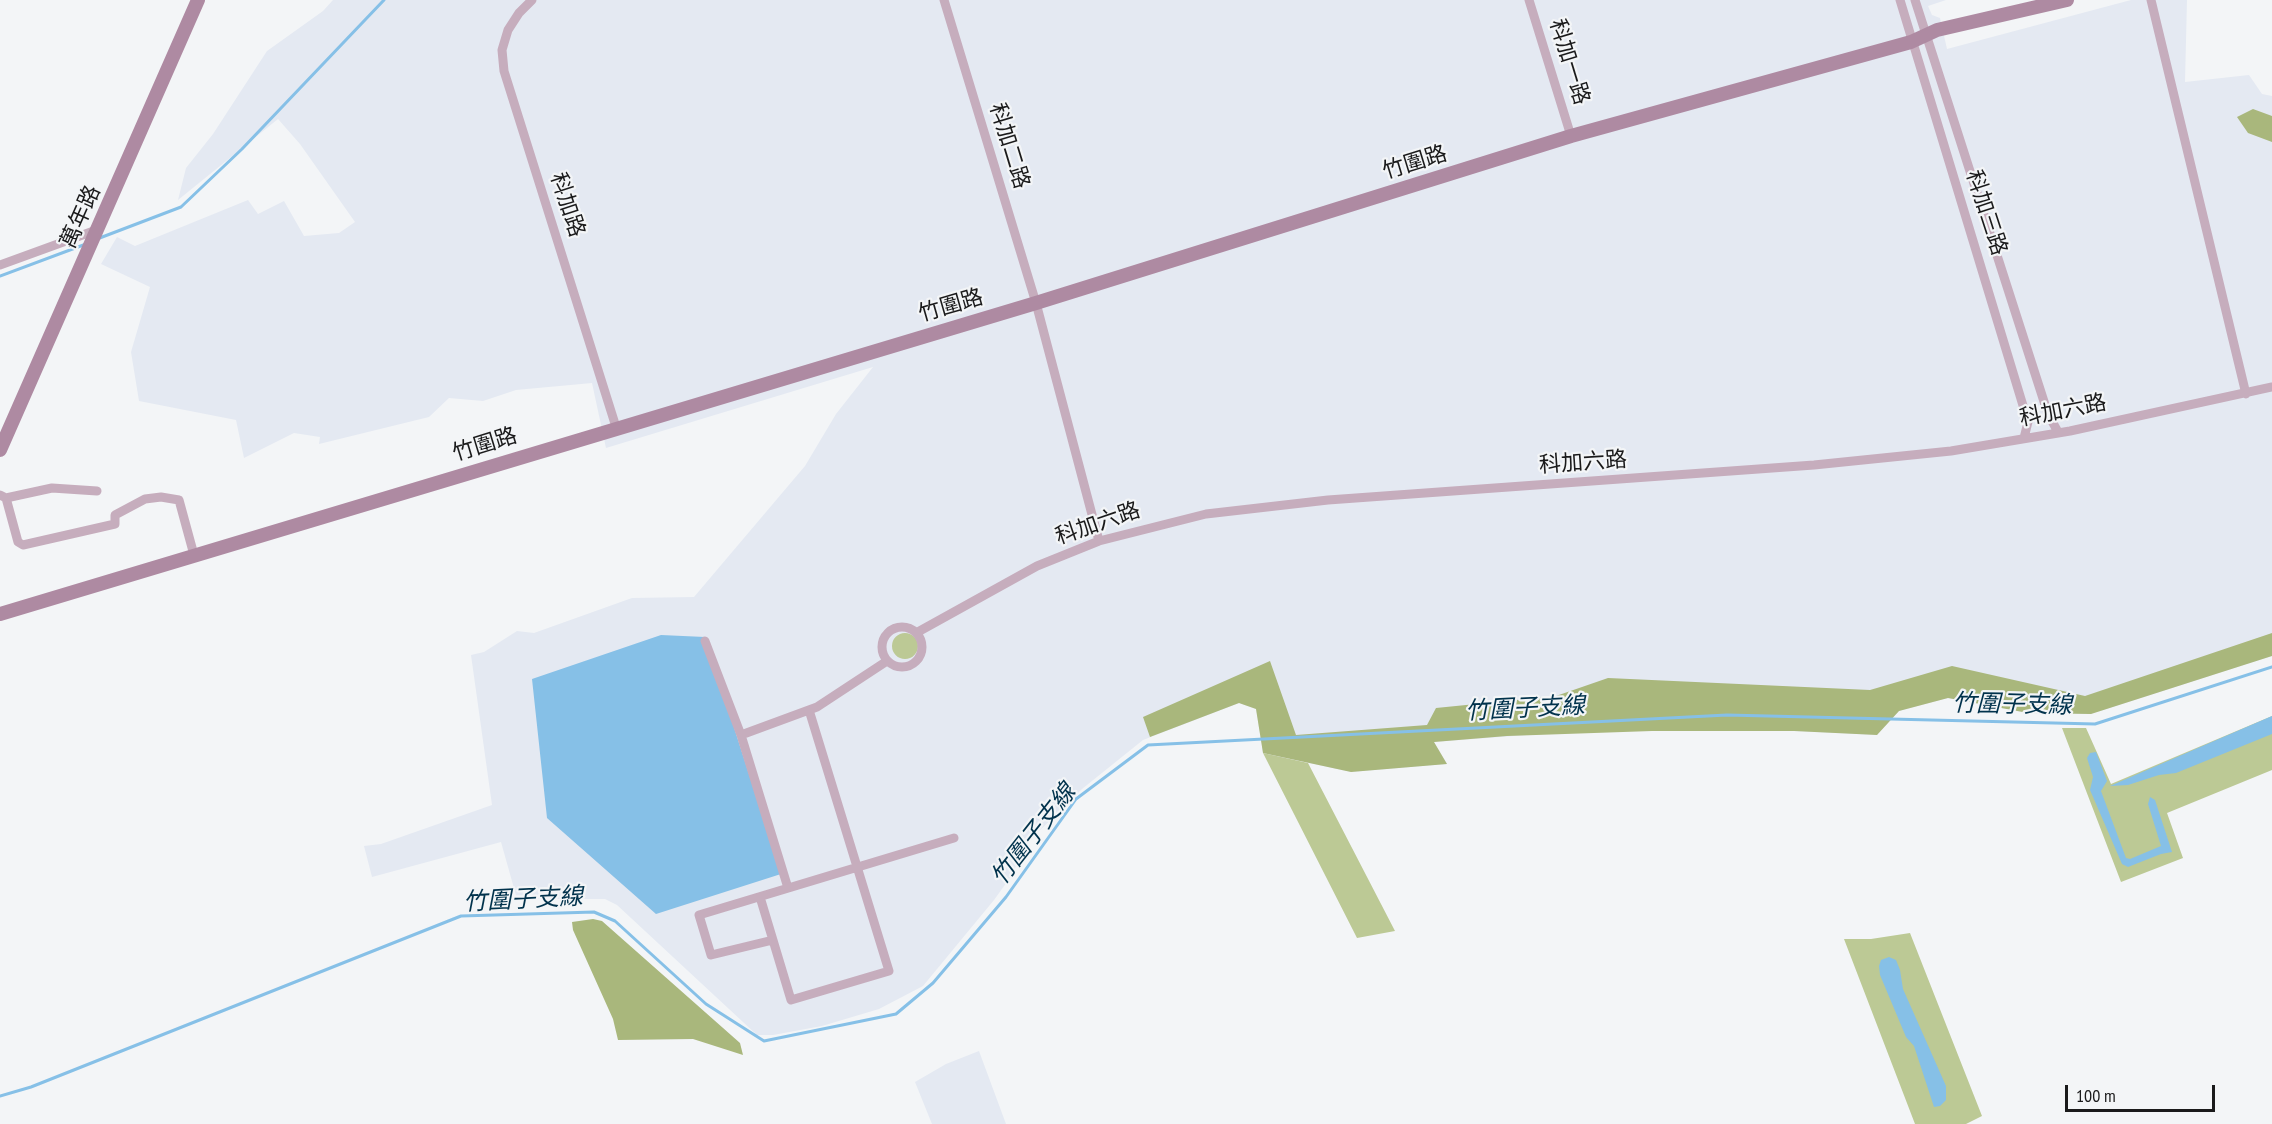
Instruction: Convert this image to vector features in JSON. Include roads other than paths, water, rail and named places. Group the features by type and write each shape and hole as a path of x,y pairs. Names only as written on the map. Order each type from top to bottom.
{"street":[{"name":"萬年路","path":"0,450 198,0"},
{"name":"科加路","path":"532,0 519,13 508,30 502,50 504,70 616,427"},
{"name":"科加二路","path":"944,0 1036,303 1098,541"},
{"name":"科加一路","path":"1529,0 1571,136"},
{"name":"科加三路","path":"1900,0 1916,39 2028,422 2024,438"},
{"name":"科加三路","path":"1914,0 1916,39"},
{"name":"竹圍路","path":"0,614 616,427 1036,303 1571,136 1916,39 1937,30 2067,0"},
{"path":"2151,0 2246,394"},
{"name":"科加三路","path":"1916,39 1931,46 2048,414 2058,432"},
{"path":"0,265 95,237"},
{"name":"科加六路","path":"915,633 1037,566 1098,541 1206,514 1267,505 1872,460 1991,446 2272,387"},
{"path":"97,490 52,488 3,497 18,542 23,545 115,524 115,515 145,499 161,497 179,500 194,555"},
{"path":"903,627 915,633 921,650 916,661 898,667 887,661 882,642 890,631 903,627"},
{"path":"705,641 741,735 788,888"},
{"path":"741,735 809,710 887,661"},
{"path":"759,897 791,1000 889,971 809,710"},
{"path":"772,940 711,955 699,915 954,838"}],"water":[{"path":"661,635 705,637 781,874 656,914 547,818 532,679"},
{"path":"2272,716 2272,734 2176,773 2159,775 2128,785 2110,786"},
{"path":"2096,752 2107,781 2101,791 2126,858 2130,859 2161,846 2148,804 2150,797 2155,800 2172,852 2128,867 2122,864 2090,790 2093,777 2087,758 2090,753"},
{"path":"1889,957 1896,960 1903,989 1946,1086 1946,1100 1940,1106 1934,1107 1914,1046 1906,1037 1880,975 1881,960"}],"waterway":[{"path":"97,239 181,207 242,149 384,0"},
{"path":"0,276 86,244"},
{"name":"竹圍子支線","path":"0,1096 31,1087 461,916 594,912 615,921 706,1004 764,1041 896,1014 933,983 1006,897 1076,799 1148,745 1727,715 2095,724 2272,667"}]}
